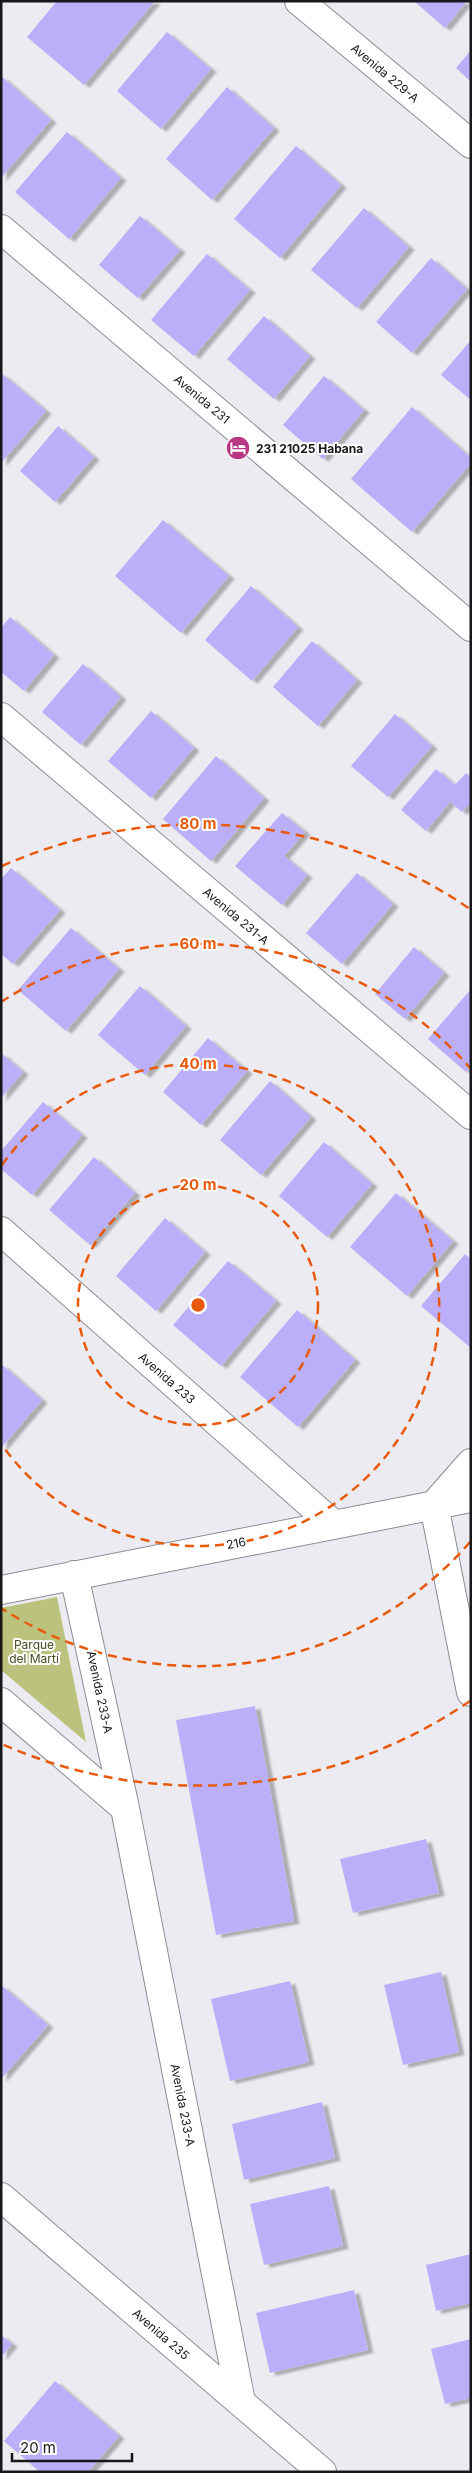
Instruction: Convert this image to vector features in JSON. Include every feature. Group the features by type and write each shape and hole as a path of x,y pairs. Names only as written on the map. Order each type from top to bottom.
{"street":[{"name":"Avenida 229-A","path":"299,1 471,144"},
{"name":"Avenida 231","path":"1,229 471,627"},
{"name":"Avenida 231-A","path":"1,717 471,1115"},
{"name":"Avenida 233","path":"1,1231 333,1524"},
{"path":"471,1463 434,1505 471,1692"},
{"name":"216","path":"1,1590 471,1498"},
{"name":"Avenida 233-A","path":"74,1575 125,1808 241,2402"},
{"path":"1,1702 125,1808"},
{"name":"Avenida 235","path":"1,2197 322,2472"}],"green space":[{"name":"Parque del Martí","path":"57,1597 86,1742 1,1670 1,1608"}],"building":[{"path":"57,1 155,1 84,85 27,37"},
{"path":"414,1 467,1 445,28"},
{"path":"167,32 211,69 161,129 117,91"},
{"path":"471,50 471,82 456,68"},
{"path":"1,76 51,120 1,178"},
{"path":"227,87 274,128 212,200 166,159"},
{"path":"67,132 121,178 69,239 15,192"},
{"path":"296,146 341,185 280,258 234,219"},
{"path":"364,208 409,247 357,308 311,270"},
{"path":"140,216 180,250 138,298 99,265"},
{"path":"207,254 250,290 194,356 151,320"},
{"path":"431,258 467,289 412,353 376,322"},
{"path":"264,316 310,356 274,399 227,359"},
{"path":"471,340 471,400 441,375"},
{"path":"1,373 46,411 1,463"},
{"path":"324,376 364,410 323,459 283,425"},
{"path":"412,407 471,458 471,463 412,532 351,479"},
{"path":"58,426 94,457 55,502 20,471"},
{"path":"163,520 229,576 181,633 115,576"},
{"path":"251,586 298,627 252,681 205,640"},
{"path":"10,617 54,655 24,691 1,672 1,628"},
{"path":"312,641 357,680 318,726 273,687"},
{"path":"83,664 121,697 81,745 42,712"},
{"path":"151,711 194,748 151,798 108,761"},
{"path":"395,714 432,746 388,797 351,766"},
{"path":"216,756 264,798 211,861 163,819"},
{"path":"436,769 455,785 466,773 471,777 471,802 462,812 450,802 426,831 401,810"},
{"path":"282,813 305,832 284,856 307,875 282,905 235,866"},
{"path":"11,868 60,910 13,964 1,954 1,879"},
{"path":"357,873 393,904 342,964 306,933"},
{"path":"71,928 119,969 66,1031 18,990"},
{"path":"414,947 444,973 405,1019 375,994"},
{"path":"140,986 186,1026 145,1075 98,1035"},
{"path":"471,989 471,1066 466,1072 428,1039"},
{"path":"208,1038 247,1071 201,1125 163,1092"},
{"path":"1,1053 23,1072 1,1098"},
{"path":"270,1081 311,1117 261,1175 220,1140"},
{"path":"43,1102 82,1135 32,1195 1,1169 1,1151"},
{"path":"324,1142 372,1184 327,1237 279,1196"},
{"path":"94,1157 135,1193 90,1245 49,1210"},
{"path":"396,1193 453,1241 407,1296 350,1247"},
{"path":"165,1218 205,1252 156,1311 116,1276"},
{"path":"465,1254 471,1259 471,1348 421,1306"},
{"path":"228,1261 276,1301 221,1366 173,1325"},
{"path":"297,1310 355,1360 298,1427 240,1377"},
{"path":"1,1364 42,1400 1,1448"},
{"path":"255,1706 294,1921 216,1935 176,1720"},
{"path":"426,1839 439,1893 353,1913 340,1859"},
{"path":"441,1972 459,2052 403,2065 384,1985"},
{"path":"290,1981 309,2062 230,2081 211,1999"},
{"path":"1,1985 48,2025 1,2079"},
{"path":"322,2102 335,2158 244,2180 232,2124"},
{"path":"329,2186 343,2246 264,2265 250,2204"},
{"path":"471,2254 471,2303 436,2311 426,2265"},
{"path":"354,2290 368,2350 270,2373 256,2313"},
{"path":"1,2335 12,2344 1,2357"},
{"path":"471,2339 471,2398 445,2404 431,2349"},
{"path":"55,2381 119,2436 88,2472 40,2472 4,2441"}],"place":[{"name":"231 21025 Habana","path":"238,448"}]}
